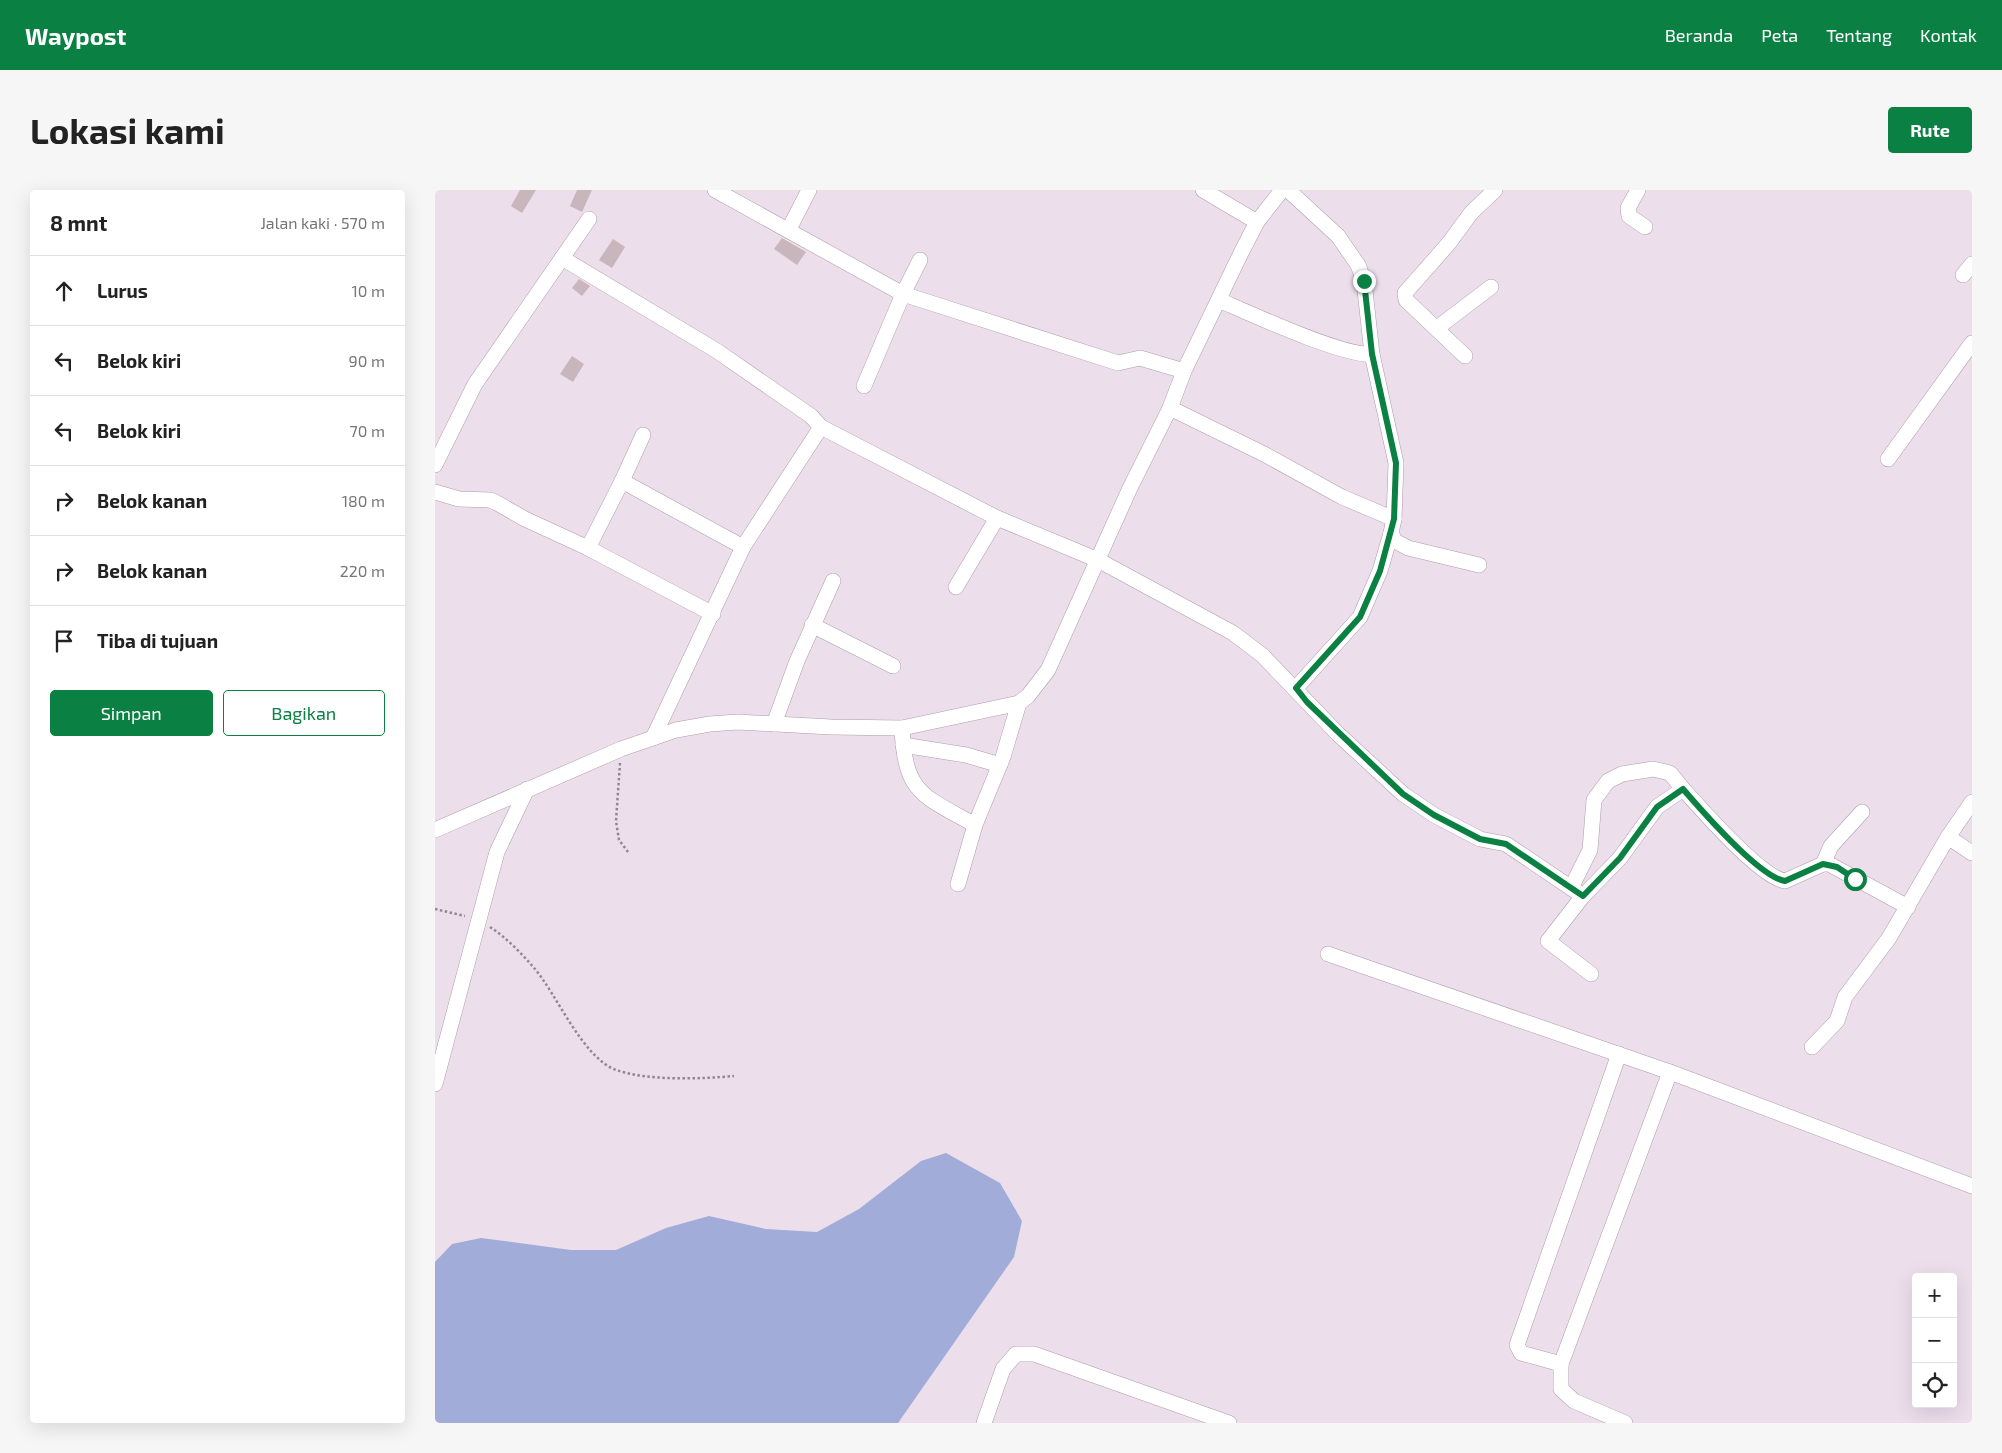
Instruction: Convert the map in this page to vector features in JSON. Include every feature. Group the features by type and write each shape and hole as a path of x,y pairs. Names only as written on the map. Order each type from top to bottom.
{"street":[{"path":"715,190 789,229 903,294 1118,363 1140,358 1184,371"},
{"path":"789,229 809,190"},
{"path":"1203,190 1257,222"},
{"path":"435,830 621,749 676,730 710,724 738,722 902,728 1019,703 1028,696 1048,670 1170,408 1184,371 1257,222 1282,190"},
{"path":"1288,190 1324,222 1358,265 1367,299 1372,354 1396,463 1393,526 1395,541 1408,548 1479,566"},
{"path":"1465,356 1407,300 1405,293 1449,243 1471,213 1495,190"},
{"path":"1638,190 1629,208 1629,216 1645,227"},
{"path":"435,465 475,384 589,219"},
{"path":"562,258 717,351 811,416 821,427 997,518 1098,560 1233,633 1262,655 1296,688 1338,734 1403,794 1434,815 1480,839 1506,844 1577,892"},
{"path":"863,386 920,260"},
{"path":"1437,328 1491,287"},
{"path":"1219,300 1320,341 1354,353 1372,354"},
{"path":"1888,459 1972,343"},
{"path":"1170,408 1264,454 1393,526"},
{"path":"653,738 713,614 743,546 821,427"},
{"path":"588,548 643,435"},
{"path":"622,481 743,546"},
{"path":"435,492 459,498 490,500 525,519 588,548 713,614"},
{"path":"956,587 997,518"},
{"path":"1296,688 1360,617 1380,571 1393,526"},
{"path":"774,724 812,625 833,582"},
{"path":"812,625 893,666"},
{"path":"959,884 975,825 1000,765 1019,703"},
{"path":"902,728 905,762 918,790 934,803 975,825"},
{"path":"903,745 966,755 1000,765"},
{"path":"1591,974 1548,941 1577,892 1590,850 1593,800 1608,781 1622,774 1653,769 1670,773 1717,827 1765,873 1785,881 1823,864 1837,867 1908,907"},
{"path":"435,1084 497,852 527,789"},
{"path":"1577,892 1620,858 1657,807 1683,789"},
{"path":"1811,1047 1837,1022 1845,997 1889,938 1948,837 1972,802"},
{"path":"1823,864 1831,846 1862,812"},
{"path":"1948,837 1972,853"},
{"path":"1328,954 1670,1072 1972,1186"},
{"path":"1561,1364 1521,1354 1517,1346 1619,1054"},
{"path":"1625,1423 1573,1401 1561,1389 1561,1364 1670,1072"},
{"path":"984,1423 1003,1369 1016,1354 1034,1354 1223,1422"}],"path":[{"path":"621,749 616,821 619,840 628,852"},
{"path":"435,910 479,919 501,934 535,969 594,1055 615,1070 652,1076 704,1079 734,1076"}],"water":[{"path":"946,1153 1000,1183 1022,1221 1014,1257 898,1423 435,1423 435,1262 452,1244 481,1238 571,1250 616,1250 666,1228 709,1216 766,1229 817,1232 859,1209 921,1161"}],"building":[{"path":"520,190 536,190 522,213 511,206"},
{"path":"577,190 592,190 582,212 570,206"},
{"path":"782,238 806,252 797,265 774,249"},
{"path":"613,239 625,247 612,268 599,260"},
{"path":"579,279 590,286 582,296 572,288"},
{"path":"572,356 584,364 573,382 560,374"}],"route":[{"path":"1364,281 1372,354 1396,463 1394,519 1380,571 1370,598 1360,617 1296,688 1307,702 1338,734 1403,794 1434,815 1480,839 1506,844 1583,896 1620,858 1657,807 1683,789 1717,827 1765,873 1785,881 1823,864 1829,864 1855,879"}]}
